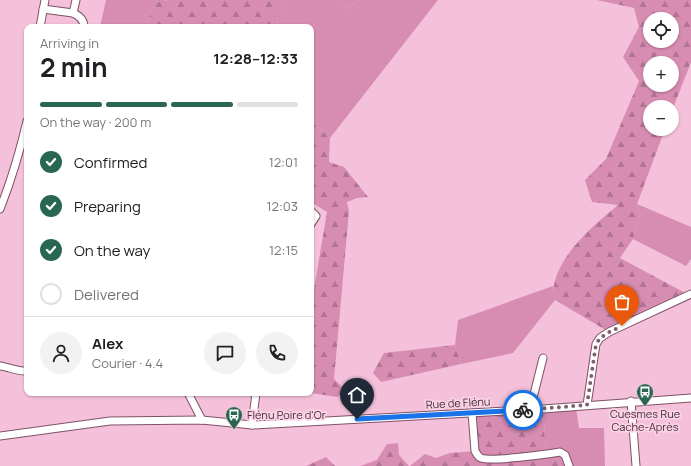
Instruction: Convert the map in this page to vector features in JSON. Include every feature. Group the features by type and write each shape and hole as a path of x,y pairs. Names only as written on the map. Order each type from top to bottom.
{"street":[{"path":"40,24 45,0"},
{"path":"73,13 76,0"},
{"path":"43,9 79,15 83,24"},
{"path":"0,209 7,192 24,134"},
{"path":"587,405 596,344 600,338 608,332 691,294"},
{"path":"590,356 587,382 590,387"},
{"path":"530,410 543,358"},
{"path":"0,366 24,371"},
{"path":"190,396 202,420"},
{"path":"252,425 256,396"},
{"name":"Rue de Flénu","path":"0,436 110,421 202,420 252,425 530,410 691,398"},
{"path":"631,402 636,466"},
{"path":"472,413 475,451 482,459 546,455 560,452 565,455 569,466"}],"green space":[{"path":"106,0 170,0 154,2 147,24 101,24"},
{"path":"170,0 289,0 278,14 277,24 147,24 154,2"},
{"path":"289,0 340,0 336,4 345,9 359,0 438,0 330,138 314,124 314,24 277,24 278,14"},
{"path":"340,0 359,0 345,9 336,4"},
{"path":"597,0 691,0 691,62 676,100 643,100 643,136 662,136 637,204 640,215 633,239 620,258 689,295 609,332 555,300 554,287 563,262 579,240 618,205 592,202 585,180 606,159 639,81 623,57 639,27 634,8"},
{"path":"314,124 330,138 329,162 344,167 368,197 357,198 347,202 349,211 334,379 346,391 337,397 314,393 314,289 327,212 314,204"},
{"path":"637,204 691,227 691,259 686,266 633,239 640,215"},
{"path":"553,286 555,300 513,353 461,364 455,345 458,320"},
{"path":"455,345 461,364 381,382 373,373 384,353"},
{"path":"576,408 579,428 604,428 605,466 569,466 546,455 543,409"},
{"path":"543,409 546,455 560,452 569,466 410,466 425,454 436,458 450,453 475,451 472,413"},
{"path":"398,443 399,455 409,466 360,466 377,460 387,444"},
{"path":"326,457 335,466 306,466"}],"way so far":[{"path":"523,410 587,405 596,344 600,338 608,332 622,326"}],"place":[{"name":"Cuesmes Rue Cache-Après","path":"645,407"},
{"name":"Flénu Poire d'Or","path":"234,430"}],"route":[{"path":"357,419 523,410"}]}
